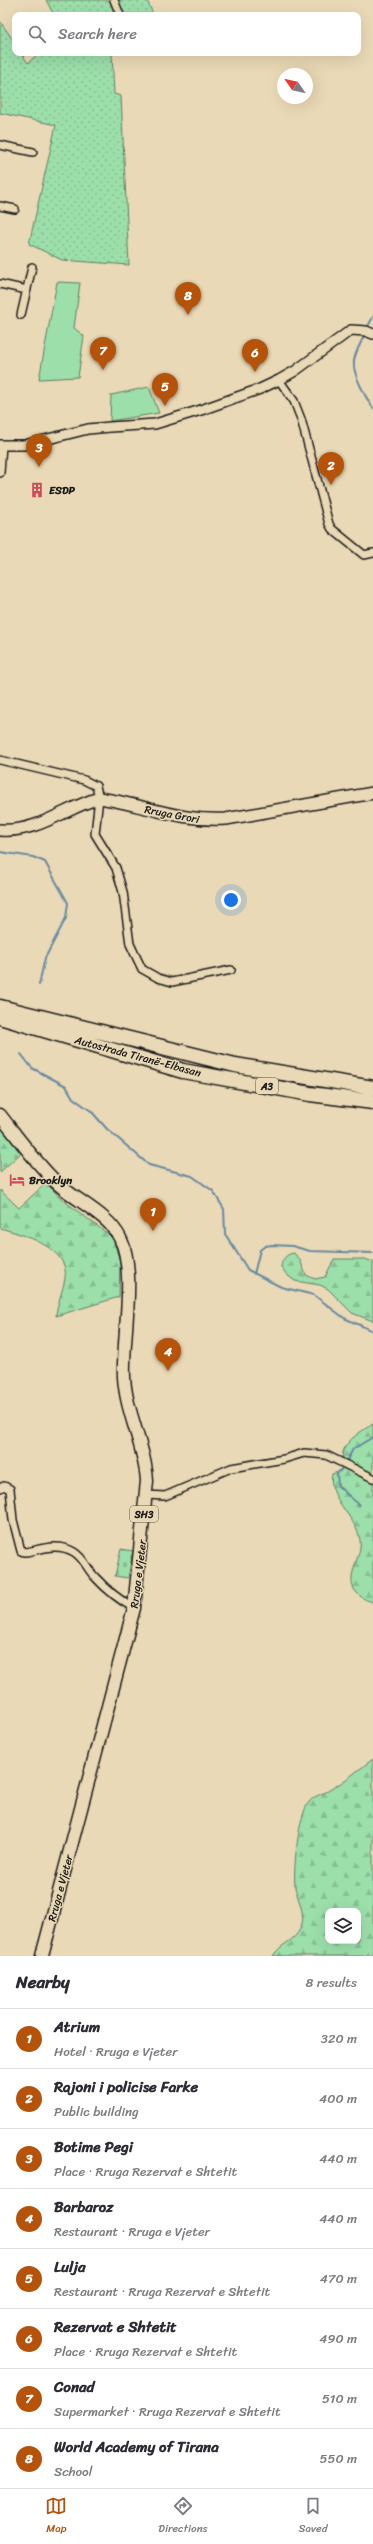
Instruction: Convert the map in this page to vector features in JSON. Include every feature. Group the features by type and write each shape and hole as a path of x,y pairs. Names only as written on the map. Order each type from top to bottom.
{"highway":[{"path":"0,999 18,1012"},
{"name":"Autostrada Tiranë-Elbasan","path":"0,1007 235,1065 373,1088"},
{"name":"Autostrada Tiranë-Elbasan","path":"0,1017 183,1071 310,1094 373,1102"}],"main road":[{"name":"Rruga Grori","path":"98,798 175,816 207,820 226,819 373,793"},
{"path":"0,830 22,829 44,823 98,798"},
{"name":"Rruga e Vjeter","path":"0,1115 55,1181 107,1222 121,1239 126,1259 127,1289 124,1379 134,1430 146,1470 146,1495 134,1608 42,1955"}],"street":[{"path":"114,0 119,12"},
{"path":"0,145 33,152"},
{"path":"0,206 15,210"},
{"path":"21,315 32,267"},
{"path":"0,284 27,290"},
{"path":"0,473 1,445 24,446 110,426 155,424 260,389 279,380 295,371 351,330 358,329 373,334"},
{"path":"279,380 294,401 301,419 329,524 358,552 364,555 373,553"},
{"path":"0,760 84,780 96,786 98,798 95,834 116,868 123,892 130,944 142,969 158,978 172,982 231,970"},
{"path":"146,1495 165,1496 232,1468 284,1459 304,1453 326,1455 373,1478"},
{"path":"0,1488 4,1486 10,1489 13,1520 21,1551 26,1553 48,1546 62,1546 75,1552 86,1562 94,1576 122,1602 134,1608"}],"green space":[{"path":"46,0 147,0 152,12 52,12"},
{"path":"0,21 12,39 12,56 23,56 28,63 36,56 112,56 114,94 121,96 129,265 62,260 29,244 56,125 0,113"},
{"path":"57,282 80,283 74,328 84,336 78,377 39,379"},
{"path":"149,387 159,413 110,421 111,395"},
{"path":"0,1124 22,1152 0,1172"},
{"path":"46,1183 63,1200 113,1238 120,1262 119,1297 56,1316 65,1278 65,1267 60,1258 52,1250 31,1238 0,1228 0,1190 19,1208"},
{"path":"294,1253 300,1260 306,1275 315,1279 325,1277 334,1259 365,1259 373,1262 373,1321 352,1313 328,1289 320,1285 295,1281 287,1275 281,1267 282,1262 285,1257"},
{"path":"373,1424 373,1602 362,1598 354,1589 352,1583 352,1576 359,1554 360,1540 353,1523 334,1491 332,1474 341,1471 343,1452 348,1443 355,1436"},
{"path":"121,1549 133,1551 128,1578 115,1576"},
{"path":"373,1759 373,1956 273,1956 279,1948 295,1937 302,1924 303,1918 295,1887 295,1868 299,1829 306,1807 310,1801 318,1795 328,1791"}],"waterway":[{"path":"367,328 373,317"},
{"path":"365,334 358,348 354,366 360,385 373,408"},
{"path":"0,852 33,857 45,862 68,903 66,918 45,958 39,985"},
{"path":"21,1054 32,1068 66,1086 73,1098 91,1111 107,1129 149,1165 192,1176 213,1191 224,1209 225,1234 248,1270 281,1287 314,1295 344,1318 373,1331"},
{"path":"254,1274 260,1250 265,1246 292,1246 310,1251 373,1253"},
{"path":"346,1462 353,1449 373,1437"},
{"path":"341,1469 337,1474 338,1486 359,1505"}],"place":[{"name":"World Academy of Tirana","path":"188,315"},
{"name":"Conad","path":"103,370"},
{"name":"Rezervat e Shtetit","path":"255,372"},
{"name":"Lulja","path":"165,406"},
{"name":"Botime Pegi","path":"39,467"},
{"name":"Rajoni i policise Farke","path":"331,485"},
{"name":"ESDP","path":"37,490"},
{"name":"Brooklyn","path":"17,1180"},
{"name":"Atrium","path":"153,1231"},
{"name":"Barbaroz","path":"168,1371"}]}
